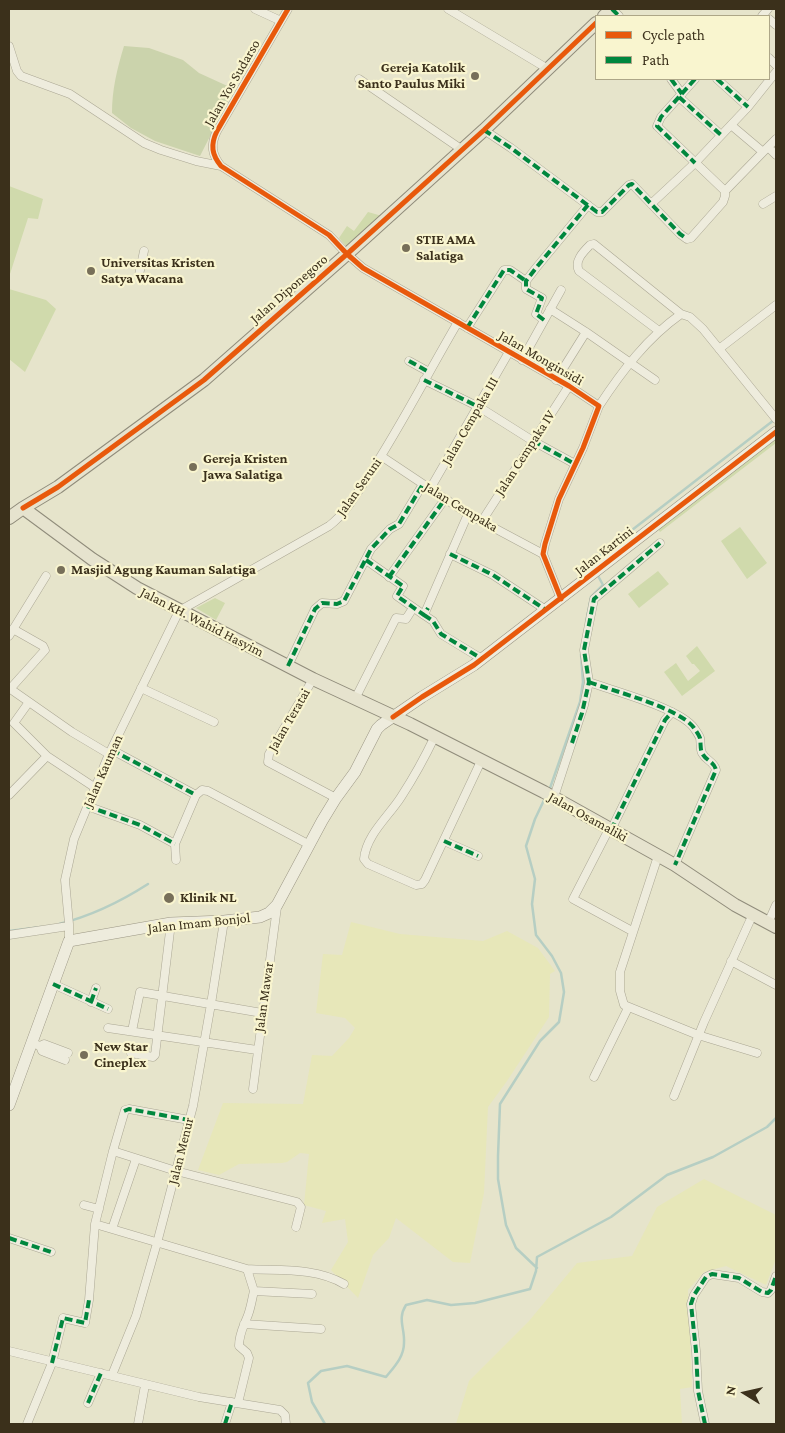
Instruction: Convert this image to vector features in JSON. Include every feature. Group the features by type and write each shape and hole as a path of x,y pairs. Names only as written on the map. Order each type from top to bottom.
{"main road":[{"name":"Jalan Diponegoro","path":"9,518 58,487 204,380 484,130 595,24"},
{"name":"Jalan Kartini","path":"394,717 482,659 776,432"},
{"name":"Jalan KH. Wahid Hasyim","path":"23,508 92,559 137,588 313,679 394,717"},
{"name":"Jalan Osamaliki","path":"394,717 482,759 550,795 674,865 772,925"},
{"path":"277,904 308,844 336,798 355,772 377,730 394,717"},
{"name":"Jalan Imam Bonjol","path":"69,941 171,923 260,916 269,913 277,904"},
{"path":"9,1105 36,1045 53,984 69,941"}],"street":[{"path":"255,9 281,21"},
{"name":"Jalan Yos Sudarso","path":"221,166 213,153 214,138 288,9"},
{"path":"448,9 548,69"},
{"path":"9,46 17,71 21,76 70,94 144,143 196,161 221,166 329,236 347,254"},
{"path":"359,80 462,148"},
{"path":"672,80 680,96 721,135"},
{"path":"694,80 661,117 657,126 725,191"},
{"path":"718,80 748,106"},
{"path":"650,204 696,163 769,80"},
{"path":"731,125 776,155"},
{"path":"484,130 597,212 602,212 631,184 680,234 687,238 691,238 719,207 724,199 725,191 776,139"},
{"path":"763,204 776,196"},
{"path":"544,320 536,314 542,298 526,289 526,282 588,206"},
{"path":"659,331 579,271 577,262 590,244 594,244 681,314 690,317 698,324 776,419"},
{"path":"139,275 144,251"},
{"name":"Jalan Monginsidi","path":"347,254 363,268 569,386 599,406"},
{"path":"467,328 504,270 511,270 526,282"},
{"path":"522,360 561,290"},
{"path":"719,349 776,305"},
{"path":"550,309 655,380"},
{"path":"561,599 543,554 560,499 599,406 630,363 659,331 681,314"},
{"name":"Jalan Seruni","path":"179,611 329,526 346,510 381,456 458,322"},
{"path":"556,380 586,332"},
{"name":"Jalan Cempaka III","path":"430,490 509,352"},
{"path":"409,361 429,372"},
{"path":"424,380 478,407 575,464"},
{"name":"Jalan Cempaka IV","path":"482,521 569,386"},
{"name":"Jalan Cempaka","path":"381,456 468,514 543,554"},
{"path":"288,666 315,609 322,603 337,604 344,601 371,549 390,529 399,524 423,484"},
{"path":"389,577 445,499"},
{"path":"424,615 468,514"},
{"path":"550,795 582,713 589,682 584,650 594,599 660,544"},
{"path":"450,554 493,575 546,610"},
{"path":"366,560 403,586 397,596 433,621 440,634 482,659"},
{"path":"46,576 11,632 43,646 45,650 9,689 72,732 196,795"},
{"path":"355,699 396,618 406,619 413,608"},
{"name":"Jalan Kauman","path":"69,941 66,872 74,839 110,752 179,611"},
{"name":"Jalan Teratai","path":"313,679 269,754 268,762 336,798"},
{"path":"589,682 683,717 700,738 703,756 713,762 716,770 674,865"},
{"path":"141,688 214,722"},
{"path":"28,702 14,723 47,756 94,787"},
{"path":"632,931 574,899 665,720 672,712"},
{"path":"435,736 419,768 368,843 364,859 368,864 416,885 422,884 482,759"},
{"path":"9,795 47,756"},
{"path":"176,860 175,844 196,795 200,791 208,792 308,844"},
{"path":"87,806 140,825 175,844"},
{"path":"444,840 478,856"},
{"path":"658,856 632,931 619,980 624,1005 698,1035 757,1053"},
{"name":"Jalan Mawar","path":"252,1089 277,904"},
{"path":"772,925 776,905"},
{"path":"674,1096 698,1035 753,914"},
{"name":"Jalan Menur","path":"112,1375 136,1316 189,1120 205,1042 224,920"},
{"path":"9,935 69,922"},
{"path":"131,1053 154,1056 171,923"},
{"path":"731,961 776,985"},
{"path":"53,984 108,1009"},
{"path":"90,1002 96,988"},
{"path":"132,1031 139,993 262,1013"},
{"path":"594,1077 628,1008"},
{"path":"108,1028 257,1050"},
{"path":"36,1045 42,1051 66,1056"},
{"path":"28,1424 52,1363 63,1318 85,1323 89,1300 95,1224 125,1110 129,1109 189,1120"},
{"path":"113,1151 176,1171 297,1202 301,1207 296,1228"},
{"path":"112,1229 136,1159"},
{"path":"84,1205 98,1209"},
{"path":"95,1224 247,1269 311,1272 332,1277 344,1284"},
{"path":"9,1238 51,1252"},
{"path":"225,1424 235,1403 249,1358 240,1346 241,1328 249,1313 254,1291 247,1269"},
{"path":"705,1424 698,1392 691,1304 694,1295 706,1277 712,1274 739,1278 762,1292 768,1293 776,1276"},
{"path":"254,1291 312,1294"},
{"path":"244,1324 321,1330"},
{"path":"9,1351 52,1363 112,1375 145,1385 280,1410 285,1415 286,1424"},
{"path":"88,1402 101,1373"},
{"path":"138,1424 145,1385"}],"green space":[{"path":"124,46 149,48 183,60 199,73 234,89 200,156 155,141 131,128 112,113 115,80"},
{"path":"9,186 43,199 38,219 28,218 9,277"},
{"path":"368,212 382,216 347,247 339,238 347,226 354,231"},
{"path":"9,289 46,300 56,309 25,372 9,359"},
{"path":"776,436 776,443 660,532 657,528"},
{"path":"740,527 767,563 747,579 721,541"},
{"path":"658,571 669,584 639,608 628,594"},
{"path":"215,598 225,603 216,620 196,608"},
{"path":"697,646 715,671 682,696 664,672 676,663 688,681 700,671 686,656"},
{"path":"351,922 400,934 483,941 507,931 538,948 555,971 550,974 549,1017 488,1107 484,1193 470,1263 453,1262 396,1218 389,1238 373,1255 358,1298 331,1270 348,1242 345,1219 322,1223 326,1211 304,1205 309,1154 300,1153 287,1162 282,1163 239,1164 219,1175 198,1170 223,1103 303,1104 312,1055 332,1056 349,1038 355,1028 345,1018 316,1013 323,954 342,955"},
{"path":"704,1179 776,1215 776,1259 766,1285 726,1266 704,1272 688,1290 692,1387 680,1389 682,1424 456,1424 469,1381 529,1321 577,1263 632,1256 657,1207"}],"waterway":[{"path":"594,570 591,565 592,561 774,420"},
{"path":"586,622 591,597 603,585 597,574"},
{"path":"549,791 580,702 583,682 581,654"},
{"path":"537,1268 516,1248 506,1225 498,1179 498,1156 500,1104 540,1041 559,1022 564,992 561,973 552,956 536,935 532,904 535,879 526,846 535,819 545,798"},
{"path":"59,924 105,908 148,884"},
{"path":"9,931 41,927"},
{"path":"325,1424 312,1402 308,1383 321,1371 347,1366 386,1377 398,1361 404,1348 402,1315 406,1305 427,1300 451,1305 475,1303 530,1289 536,1271 537,1257 611,1217 667,1175 713,1157 767,1127 776,1118"}],"marked path":[{"path":"612,9 618,15"},
{"path":"672,80 682,94"},
{"path":"694,80 661,117 657,126 695,163"},
{"path":"718,80 748,107"},
{"path":"679,97 721,135"},
{"path":"484,130 597,212 602,212 632,184 687,239"},
{"path":"544,320 536,314 542,298 526,289 526,281 588,205"},
{"path":"467,328 504,270 510,270 526,281"},
{"path":"409,361 429,372"},
{"path":"424,380 479,407"},
{"path":"533,441 575,464"},
{"path":"288,666 315,609 322,603 337,604 344,601 371,549 390,529 399,524 423,484"},
{"path":"389,577 445,499"},
{"path":"572,743 582,713 589,682 584,650 594,599 660,543"},
{"path":"450,554 493,575 546,610"},
{"path":"366,560 403,586 397,596 424,615 428,608"},
{"path":"424,615 433,621 441,634 482,659"},
{"path":"589,682 661,707 686,721 700,737 702,753 715,767 716,770 675,865"},
{"path":"611,830 665,720 672,712"},
{"path":"112,750 196,795"},
{"path":"87,806 140,825 175,844"},
{"path":"444,841 478,856"},
{"path":"53,984 108,1009"},
{"path":"91,1002 96,988"},
{"path":"124,1111 129,1109 189,1120"},
{"path":"9,1238 51,1252"},
{"path":"705,1424 698,1391 691,1304 694,1295 706,1277 712,1274 739,1278 762,1292 768,1293 776,1276"},
{"path":"52,1363 63,1318 85,1323 89,1300"},
{"path":"88,1403 101,1373"},
{"path":"225,1424 232,1402"}],"cycle path":[{"path":"288,9 217,131 213,145 216,158 221,166 329,235 363,268 569,386 599,406 583,448 559,499 543,554 561,599"},
{"path":"23,508 58,487 204,380 484,130 595,24"},
{"path":"393,717 474,665 776,432"}],"place":[{"name":"Gereja Katolik Santo Paulus Miki","path":"475,76"},
{"name":"STIE AMA Salatiga","path":"406,248"},
{"name":"Universitas Kristen Satya Wacana","path":"91,271"},
{"name":"Gereja Kristen Jawa Salatiga","path":"193,467"},
{"name":"Masjid Agung Kauman Salatiga","path":"61,570"},
{"name":"Klinik NL","path":"169,898"},
{"name":"New Star Cineplex","path":"84,1055"}]}
